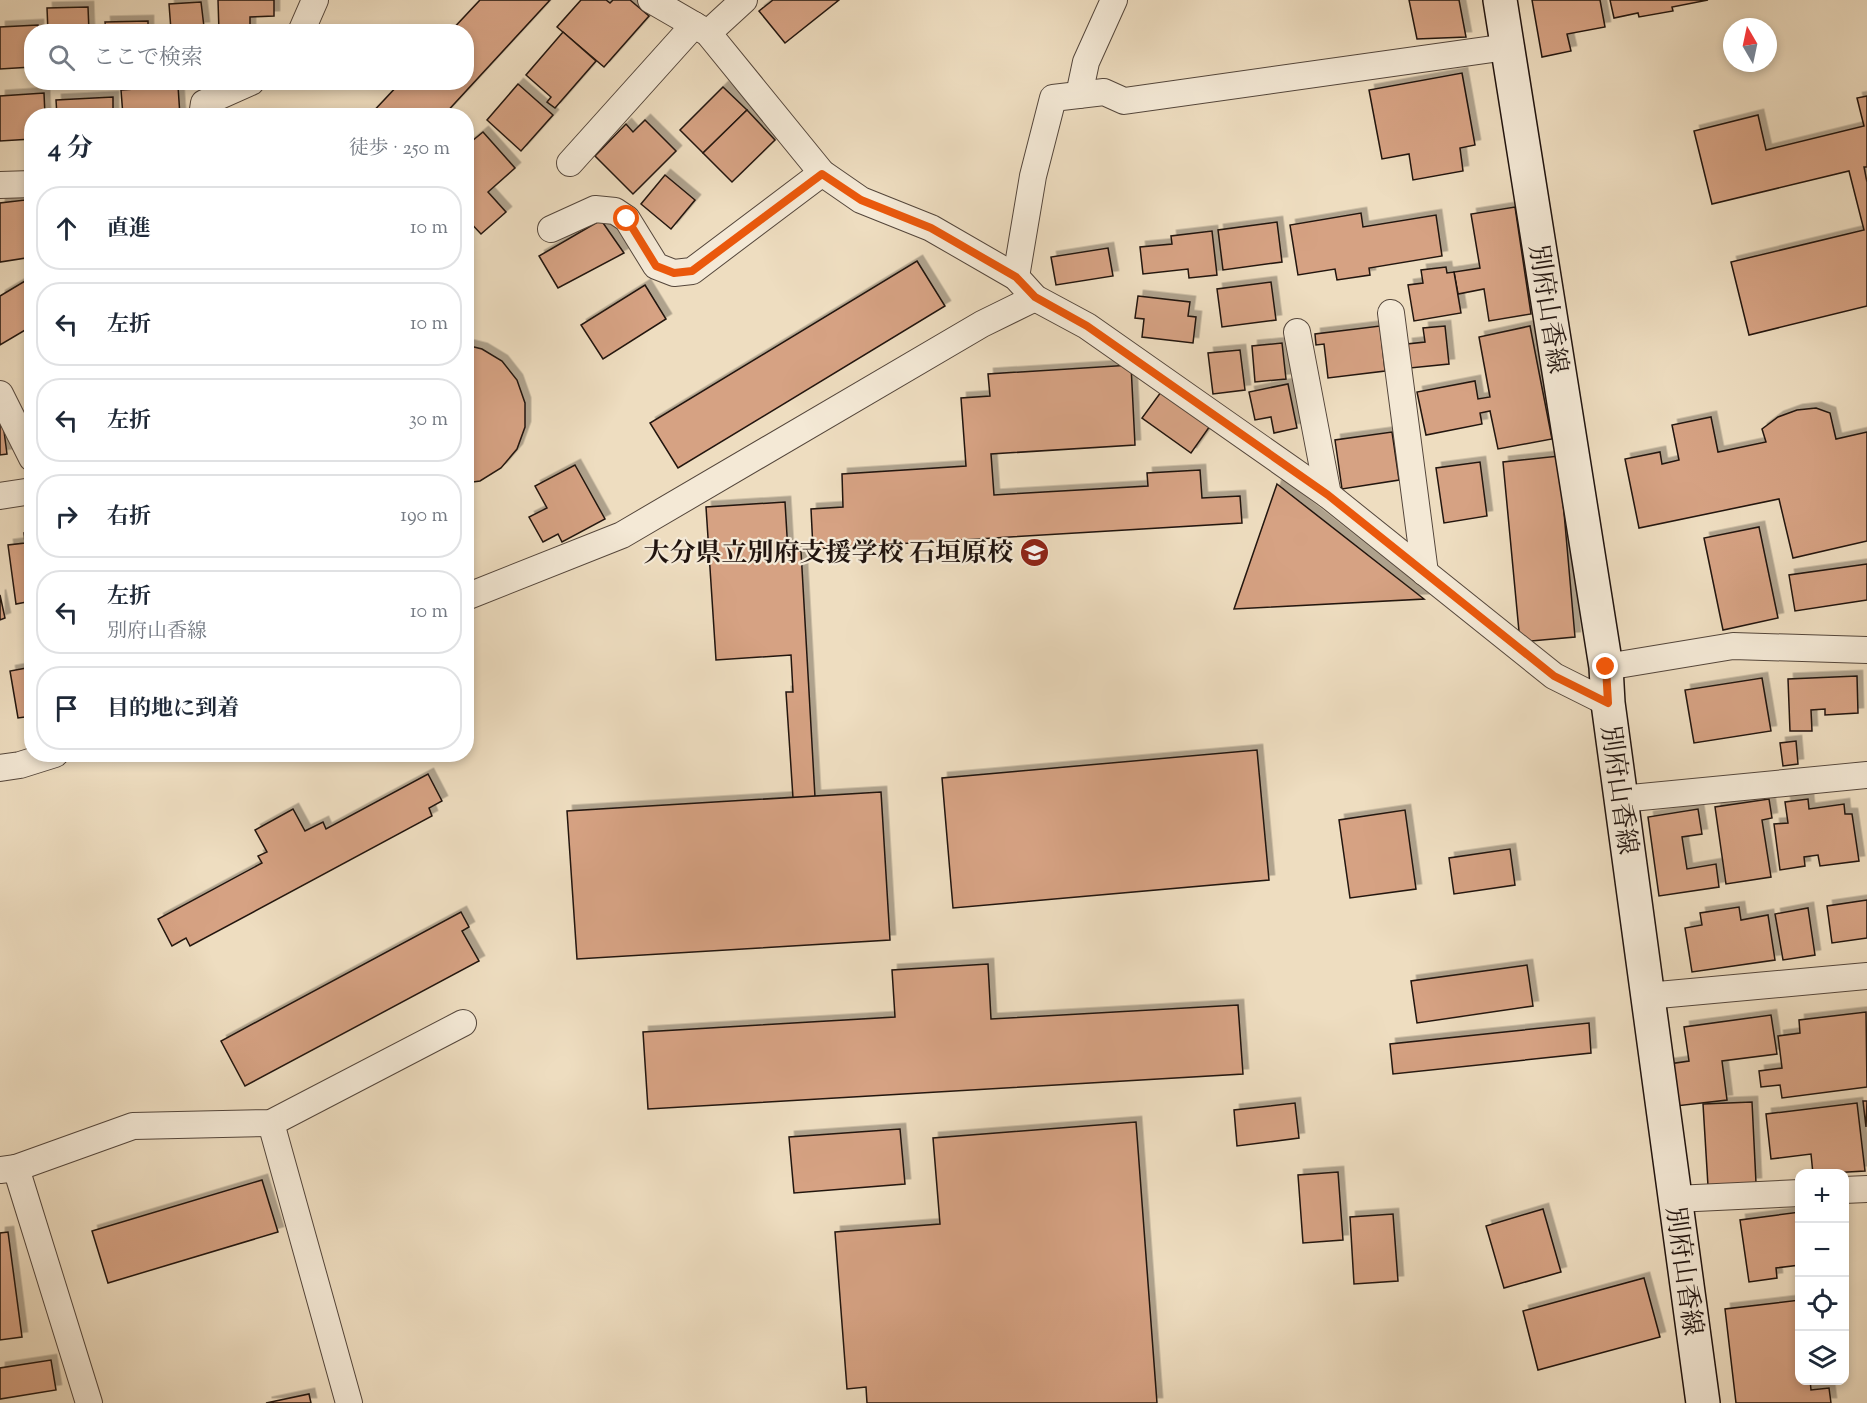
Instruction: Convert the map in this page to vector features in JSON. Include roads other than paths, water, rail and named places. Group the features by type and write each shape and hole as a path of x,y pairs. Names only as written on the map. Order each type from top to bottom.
{"main road":[{"name":"別府山香線","path":"1500,0 1606,667 1608,703 1703,1403"}],"street":[{"path":"304,24 315,0"},
{"path":"651,0 701,29 822,174 861,200 931,228 1016,277 1035,297 1087,326 1328,495 1554,676 1608,703"},
{"path":"570,163 701,29 744,0"},
{"path":"1079,95 1086,62 1114,0"},
{"path":"1016,277 1033,176 1053,98 1104,92 1124,101 1508,47"},
{"path":"203,108 204,103 233,90"},
{"path":"551,229 596,209 615,211 627,219 656,266 674,273 692,271 822,174"},
{"path":"0,185 24,184"},
{"path":"474,594 622,536 982,324 1035,297"},
{"path":"1391,313 1425,573"},
{"path":"1297,332 1328,495"},
{"path":"0,394 24,442"},
{"path":"0,496 24,492"},
{"path":"1606,667 1732,646 1867,650"},
{"path":"0,768 30,762"},
{"path":"1621,800 1867,776"},
{"path":"1647,996 1867,976"},
{"path":"89,1403 8,1169 133,1126 271,1124 463,1023"},
{"path":"271,1124 349,1403"},
{"path":"1849,1190 1867,1189"},
{"path":"1675,1198 1795,1193"}],"place":[{"name":"大分県立別府支援学校 石垣原校","path":"1034,552"}]}
